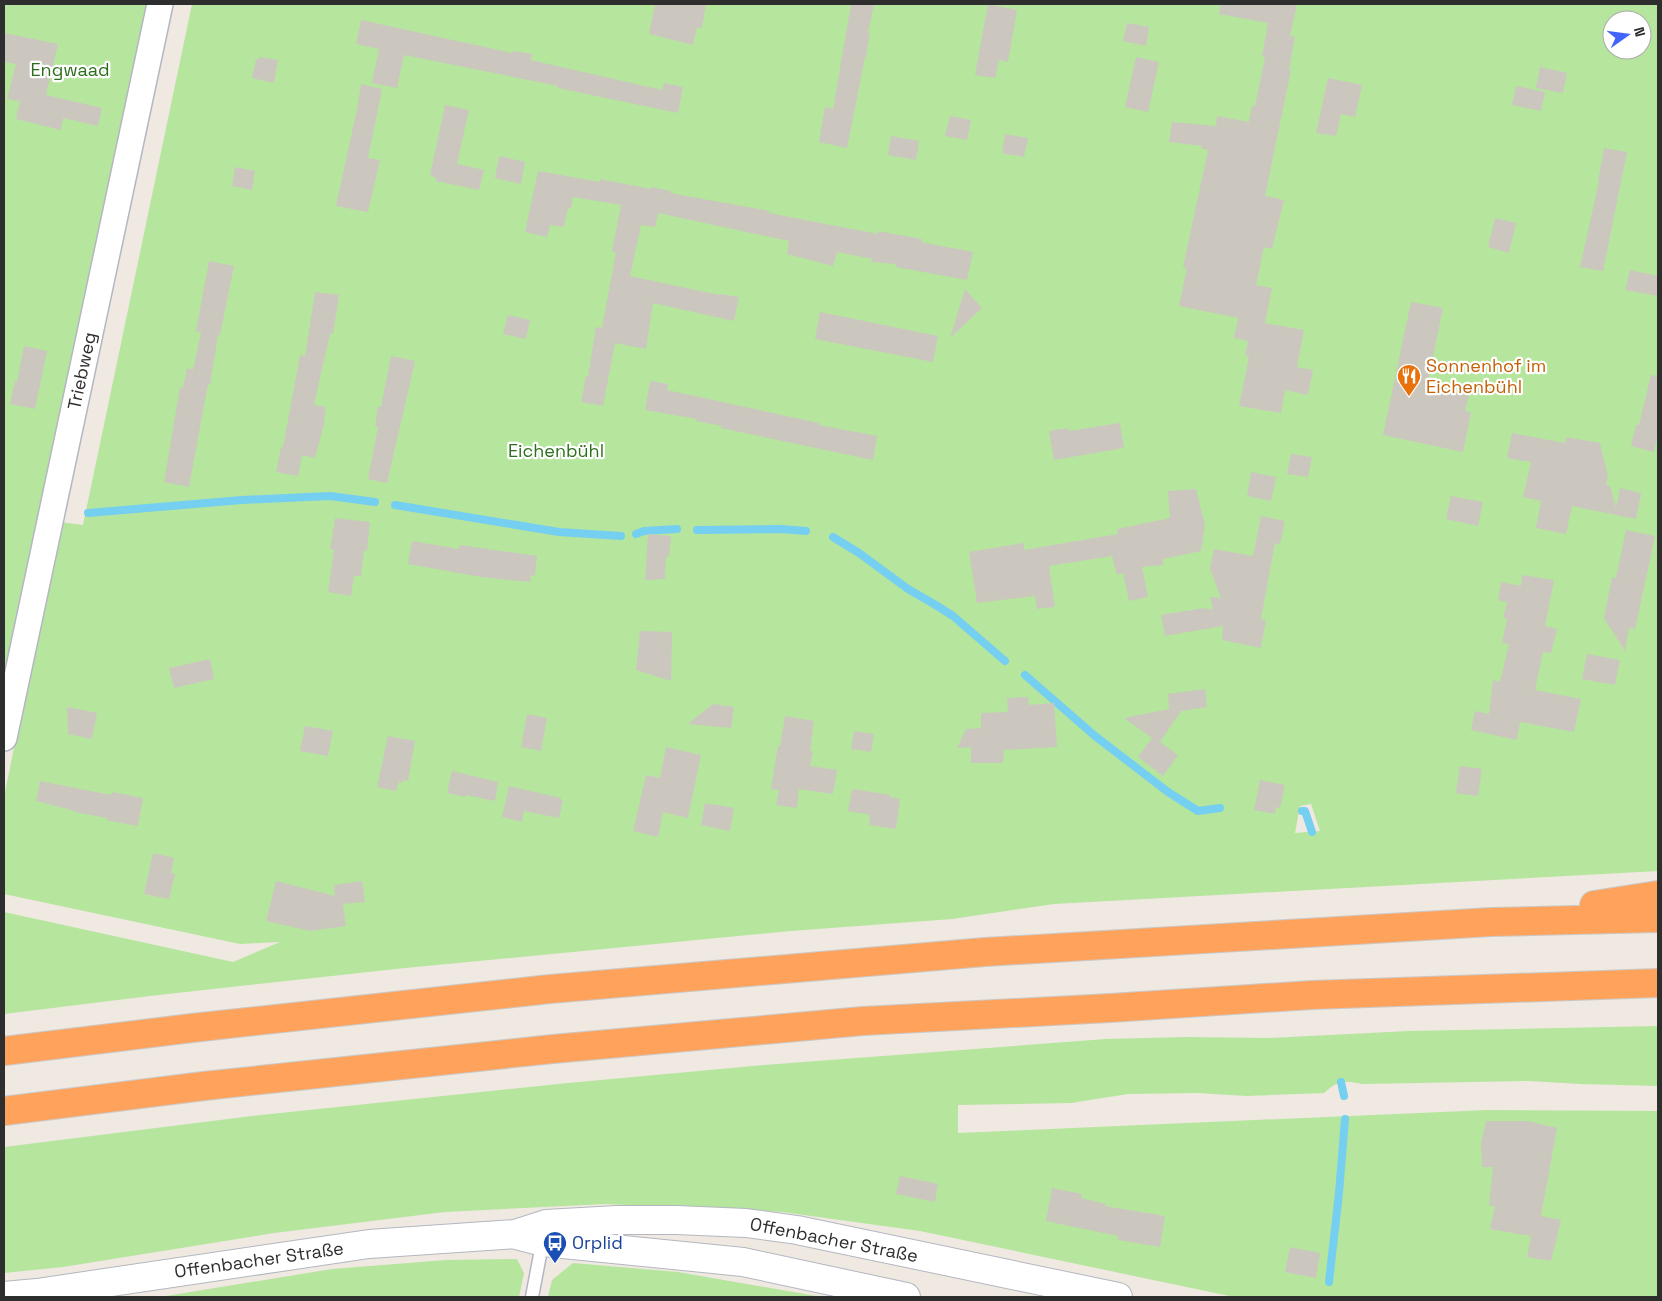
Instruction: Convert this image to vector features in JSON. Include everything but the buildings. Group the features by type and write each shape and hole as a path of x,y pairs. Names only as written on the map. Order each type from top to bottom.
{"highway":[{"path":"1491,922 1658,895"},
{"path":"4,1052 192,1028 559,988 985,952 1491,922 1658,918"},
{"path":"4,1111 204,1086 553,1050 863,1021 1312,995 1658,983"}],"main road":[{"name":"Offenbacher Straße","path":"4,1296 37,1293 369,1244 544,1233 617,1220 746,1223 797,1230 1118,1297"},
{"name":"Offenbacher Straße","path":"544,1233 743,1262 906,1297"}],"street":[{"name":"Triebweg","path":"4,738 160,4"}],"lane":[{"path":"532,1297 544,1233"}],"green space":[{"name":"Engwaad","path":"4,4 151,4 4,699"},
{"name":"Eichenbühl","path":"192,4 1658,4 1658,871 1054,904 952,919 791,931 405,968 4,1014 4,912 233,962 280,942 240,944 4,894 4,797 60,522 83,525","holes":["1311,804 1320,831 1295,833 1300,806"]},
{"path":"1658,1026 1658,1086 1528,1081 1363,1084 1342,1082 1324,1093 1247,1096 1197,1093 1128,1094 1071,1103 958,1105 958,1133 1487,1110 1658,1111 1658,1297 1234,1297 920,1231 782,1212 605,1204 445,1212 274,1233 63,1267 4,1273 4,1147 261,1115 568,1083 764,1065 1106,1039 1186,1037 1270,1038 1409,1031"},
{"path":"517,1259 524,1273 519,1297 160,1297 332,1269 446,1260"},
{"path":"573,1263 678,1272 822,1297 548,1297 552,1280"}],"waterway":[{"path":"88,513 242,500 330,496 375,502"},
{"path":"395,505 559,532 621,536"},
{"path":"636,534 644,531 677,529"},
{"path":"697,530 781,529 806,531"},
{"path":"833,537 859,553 908,589 953,616 1005,661"},
{"path":"1025,675 1095,736 1168,792 1198,811 1220,808"},
{"path":"1302,811 1305,811 1312,832"},
{"path":"1341,1082 1344,1096"},
{"path":"1329,1282 1345,1119"}],"place":[{"name":"Sonnenhof im Eichenbühl","path":"1409,397"},
{"name":"Orplid","path":"555,1264"}]}
